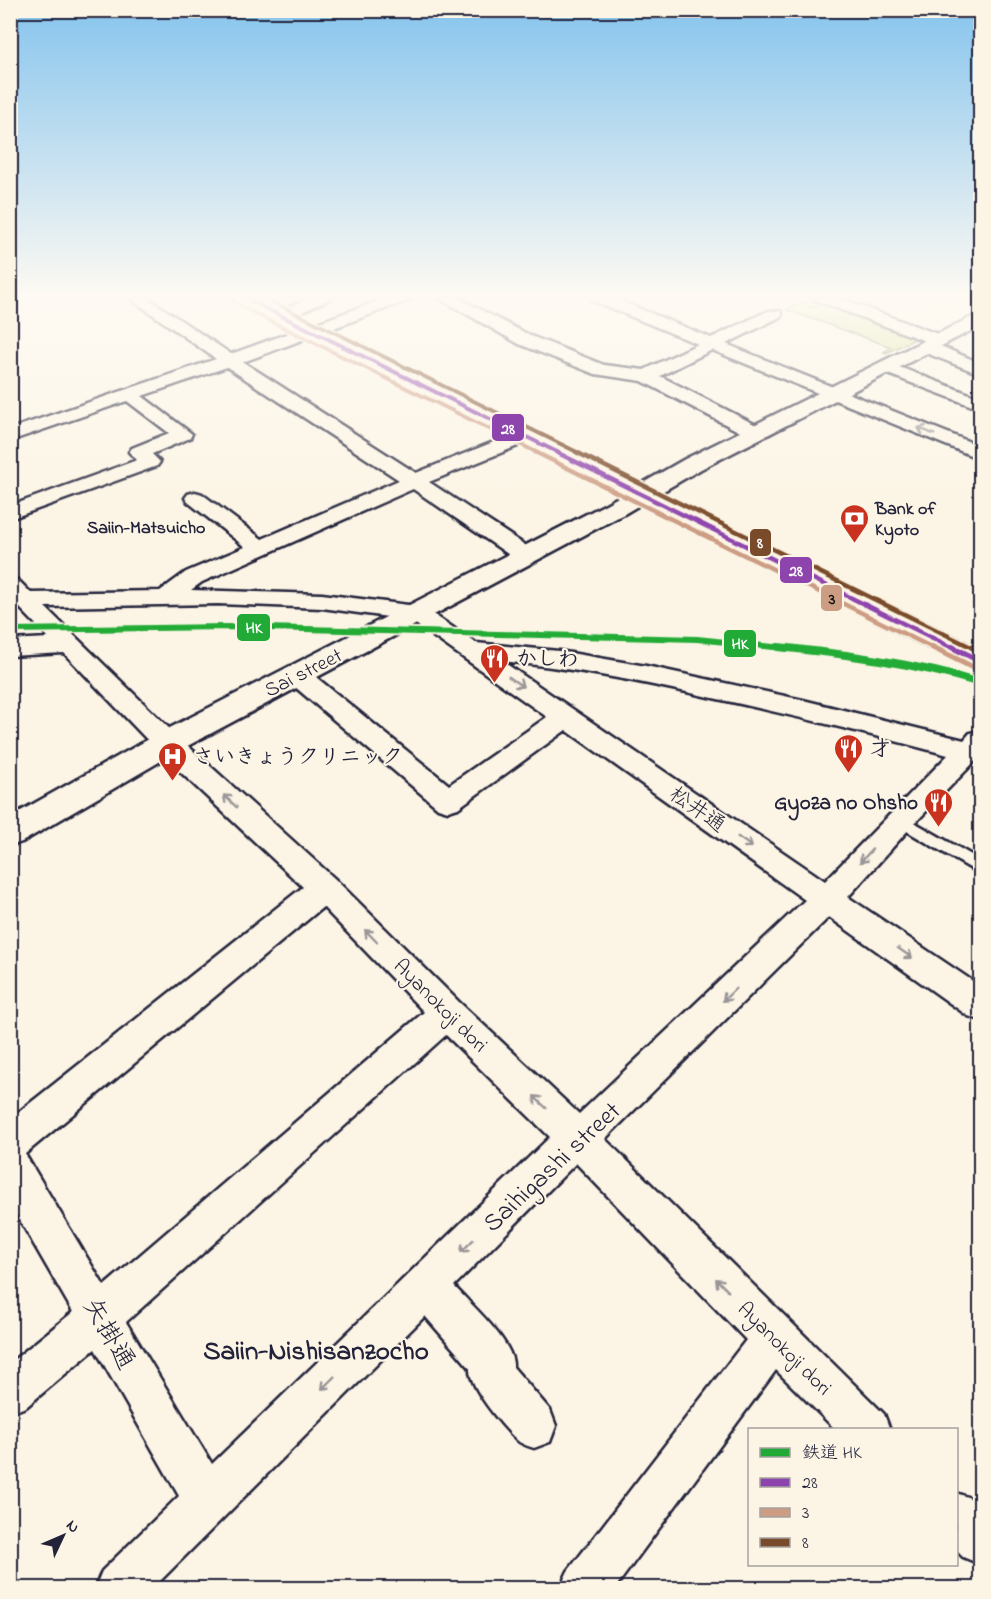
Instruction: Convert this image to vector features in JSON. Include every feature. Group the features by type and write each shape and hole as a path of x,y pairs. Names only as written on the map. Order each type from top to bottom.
{"street":[{"path":"10,435 195,372"},
{"path":"244,372 526,556"},
{"path":"392,372 979,658"},
{"path":"614,372 646,376 755,432 876,372"},
{"path":"646,376 655,372"},
{"path":"778,372 981,453"},
{"path":"898,372 981,404"},
{"path":"10,513 150,462 139,452 183,434 128,394"},
{"name":"Sai street","path":"10,833 167,743 526,556 755,432"},
{"path":"165,598 195,577 414,481 523,437"},
{"path":"195,498 261,549"},
{"path":"20,599 218,597 322,601 416,613"},
{"name":"Ayanokoji dori","path":"20,599 65,640 167,743 324,888 866,1428"},
{"name":"松井通","path":"416,613 981,1005"},
{"path":"10,648 65,640"},
{"path":"473,651 501,652 640,673 975,745"},
{"path":"297,675 448,800 566,717"},
{"name":"Saihigashi street","path":"119,1588 567,1146 579,1140 827,899 900,820 975,745"},
{"path":"10,1143 324,888"},
{"path":"10,1392 100,1317 447,1013"},
{"name":"矢掛通","path":"10,1165 208,1501"},
{"path":"426,1286 492,1361 491,1374 534,1425"},
{"path":"585,1588 774,1338"},
{"path":"958,1516 981,1540"}],"lane":[{"path":"900,820 981,868"}],"rail line":[{"name":"HK","path":"10,630 226,627 697,639 845,654 950,674 980,683"}],"transit line":[{"name":"3","path":"373,372 976,669"},
{"name":"28","path":"394,372 980,661"},
{"name":"8","path":"414,372 980,651"}],"place":[{"name":"Bank of Kyoto","path":"854,544"},
{"name":"かしわ","path":"495,684"},
{"name":"才","path":"849,774"},
{"name":"さいきょうクリニック","path":"172,782"},
{"name":"Gyoza no Ohsho","path":"939,828"}],"district":[{"name":"Saiin-Matsuicho","path":"146,527"},
{"name":"Saiin-Nishisanzocho","path":"316,1350"}]}
